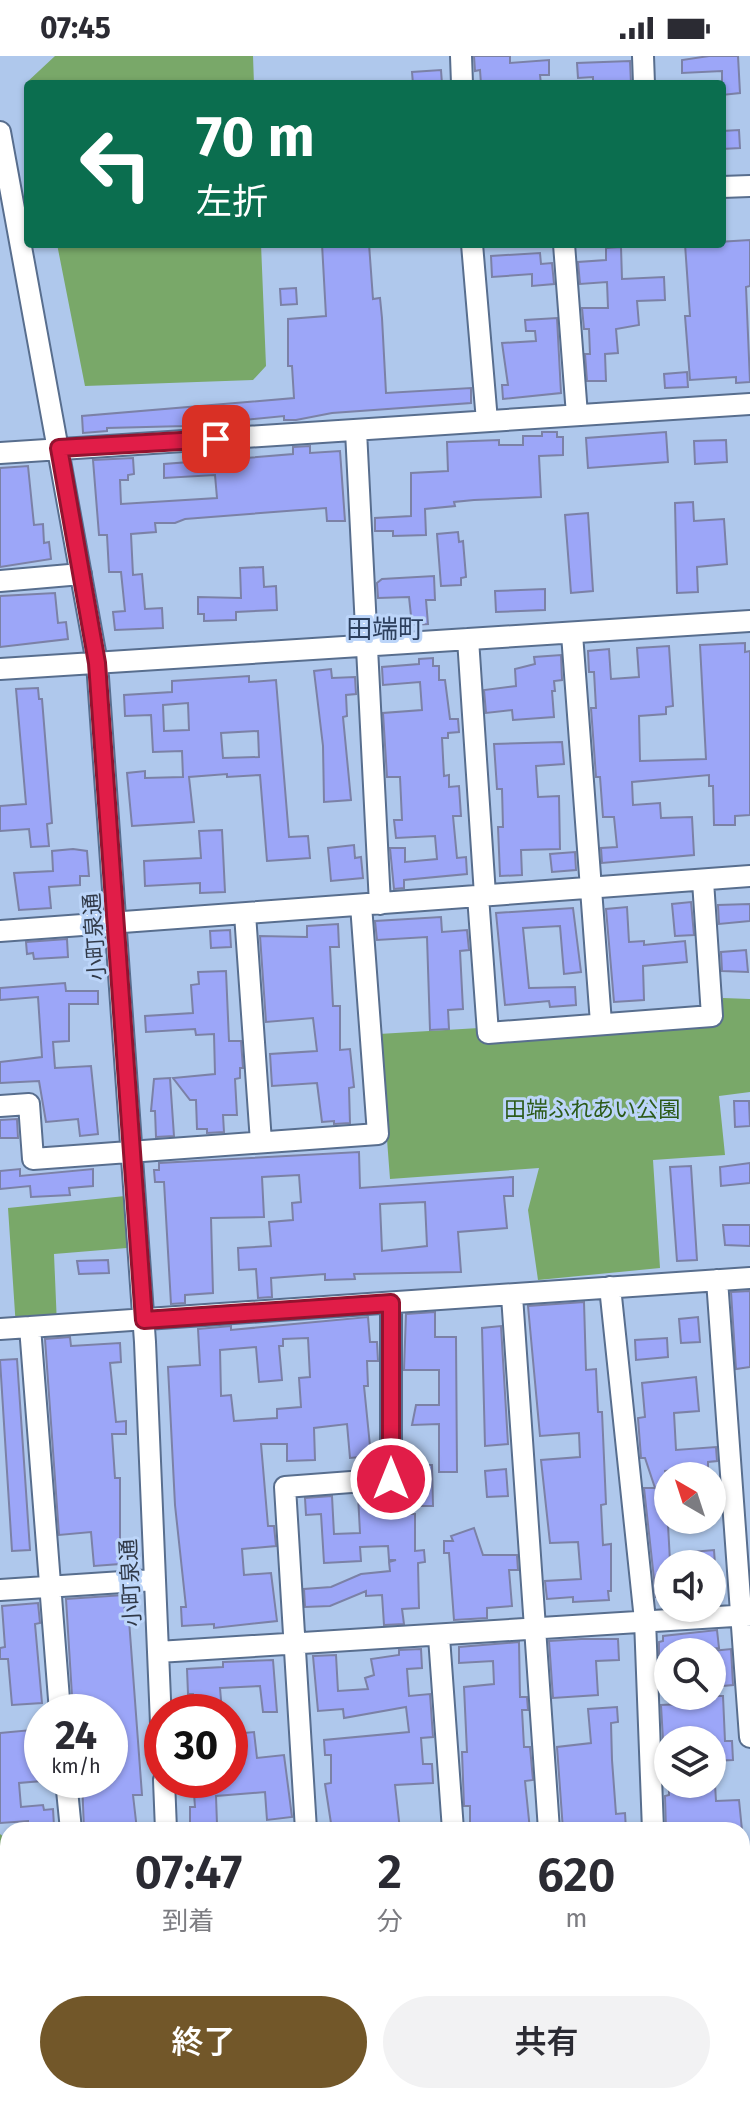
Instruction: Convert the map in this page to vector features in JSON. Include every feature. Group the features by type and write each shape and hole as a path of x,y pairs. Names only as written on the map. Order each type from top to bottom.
{"street":[{"path":"461,56 462,80"},
{"path":"643,56 644,80"},
{"name":"小町泉通","path":"0,132 97,663 118,922 144,1320 160,1694"},
{"path":"726,187 750,186"},
{"path":"472,248 487,421"},
{"path":"564,248 577,415"},
{"path":"0,453 750,404"},
{"path":"0,1106 29,1104 33,1159 378,1134 368,645 356,431"},
{"path":"0,581 81,574"},
{"path":"0,669 750,621"},
{"path":"572,634 601,1023"},
{"path":"468,639 488,1033 712,1016 703,881"},
{"path":"0,931 750,876"},
{"path":"245,914 261,1142"},
{"path":"0,1329 750,1278"},
{"path":"717,1280 746,1615 750,1737"},
{"path":"610,1287 645,1620 653,1822"},
{"path":"512,1296 548,1822"},
{"path":"305,1822 285,1487 391,1479 391,1303"},
{"path":"30,1327 47,1585 58,1694"},
{"path":"0,1590 153,1580"},
{"path":"158,1652 536,1631 645,1620 746,1615"},
{"path":"439,1637 452,1822"},
{"path":"68,1798 70,1822"},
{"path":"165,1798 166,1822"}],"green space":[{"path":"55,56 253,56 254,80 29,80"},
{"path":"58,248 261,248 266,366 253,380 85,386"},
{"name":"田端ふれあい公園","path":"723,998 750,999 750,1092 719,1096 725,1155 653,1160 660,1268 538,1280 528,1210 539,1168 390,1179 379,1034 479,1028 480,1038 723,1021"},
{"path":"135,1195 139,1247 54,1254 57,1325 16,1328 8,1208"}],"building":[{"path":"474,56 510,56 510,63 549,60 549,75 540,75 541,80 481,80 480,70 475,71"},
{"path":"738,56 740,93 726,95 726,80 722,80 722,71 682,73 682,60"},
{"path":"630,61 631,80 578,78 577,63"},
{"path":"441,70 442,80 413,80 412,72"},
{"path":"739,130 740,148 726,149 726,131"},
{"path":"750,240 750,286 746,287 750,382 736,383 736,377 690,380 685,316 690,316 685,248 726,248 726,241"},
{"path":"322,248 369,248 373,299 380,298 386,393 471,388 471,403 332,413 296,420 284,420 284,416 186,426 107,428 107,431 83,433 82,416 294,398 292,366 288,366 288,319 326,316"},
{"path":"606,248 621,248 622,279 664,277 665,300 637,301 639,325 616,329 618,353 605,354 606,381 587,381 585,354 590,354 589,329 584,329 582,308 608,308 607,282 580,284 578,262 606,260"},
{"path":"540,253 541,264 552,263 554,284 532,286 532,274 492,277 491,256"},
{"path":"296,288 297,304 281,305 280,289"},
{"path":"557,318 561,393 503,399 502,385 508,385 502,343 536,341 535,331 526,331 525,320"},
{"path":"687,372 688,387 665,388 664,374"},
{"path":"542,432 557,432 557,437 563,437 563,455 539,456 541,497 454,502 455,506 425,509 426,535 393,536 393,531 375,531 375,518 411,516 411,473 448,471 447,442 499,440 499,445 523,445 523,436 542,436"},
{"path":"666,432 668,462 588,468 586,438"},
{"path":"726,440 727,462 695,464 694,441"},
{"path":"310,446 310,453 340,451 345,521 327,521 326,508 155,523 156,532 131,534 133,575 142,574 145,609 162,608 163,628 115,630 113,612 125,611 121,572 109,572 107,535 99,535 93,460 133,458 134,474 128,475 128,480 120,480 121,504 217,498 215,475 164,478 164,464 228,459 228,454 246,453 246,458 293,454 293,447"},
{"path":"28,466 34,525 43,524 44,543 49,542 51,559 0,567 0,468"},
{"path":"693,502 694,521 724,519 727,564 697,567 698,592 677,593 675,503"},
{"path":"588,513 593,591 571,593 565,515"},
{"path":"458,532 459,542 463,541 466,577 461,578 461,585 441,586 437,534"},
{"path":"263,567 264,587 276,586 277,610 236,612 236,620 204,621 204,614 198,614 198,597 241,598 240,568"},
{"path":"434,576 435,600 426,600 428,624 412,625 409,597 378,598 377,583 382,579"},
{"path":"545,589 545,610 496,612 495,591"},
{"path":"55,593 58,623 66,622 68,639 0,647 0,596"},
{"path":"745,643 745,652 750,651 750,815 735,816 735,825 714,825 713,786 709,786 709,775 632,782 633,805 660,803 661,818 692,817 694,855 602,863 601,848 617,847 614,817 603,817 600,777 596,777 591,708 596,708 594,672 589,672 588,651 609,649 611,679 639,677 637,648 669,646 673,706 666,707 666,714 639,716 640,761 706,759 700,645"},
{"path":"561,655 562,680 554,681 555,691 552,691 554,717 513,720 512,710 486,713 484,690 516,686 515,669 535,664 534,657"},
{"path":"433,658 433,666 439,666 439,680 445,680 450,719 458,719 459,732 448,733 448,738 442,738 444,776 449,775 449,787 459,786 461,816 453,816 457,858 466,857 467,874 404,880 404,888 394,889 390,848 405,848 405,862 437,859 435,836 396,838 394,820 402,820 400,777 387,777 383,713 422,710 420,682 383,685 382,667 419,664 419,659"},
{"path":"331,669 332,678 355,677 356,694 346,695 347,716 343,717 351,800 324,802 323,746 314,671"},
{"path":"249,676 249,682 276,680 289,837 308,836 310,858 267,861 260,775 189,777 194,822 132,826 127,773 145,771 145,778 183,777 182,751 153,752 151,715 125,716 124,695 172,692 172,681","holes":["188,703 189,730 164,731 163,705","258,731 259,757 223,758 221,733"]},
{"path":"38,688 39,699 42,699 52,823 47,824 49,846 31,847 29,829 0,831 0,806 26,804 16,689"},
{"path":"562,742 564,764 536,766 538,797 559,796 560,849 521,850 522,875 500,876 498,827 503,827 502,789 497,789 494,744"},
{"path":"222,830 225,892 200,893 200,883 145,886 144,861 201,858 199,831"},
{"path":"354,845 355,858 361,857 363,878 331,881 328,848"},
{"path":"52,851 87,851 89,876 80,876 80,885 49,887 51,908 19,910 14,873 53,871"},
{"path":"575,852 576,870 552,872 550,854"},
{"path":"691,902 694,935 675,936 672,904"},
{"path":"750,904 750,921 719,924 718,905"},
{"path":"627,907 629,942 644,941 644,945 685,941 687,962 643,966 644,1000 614,1002 606,909"},
{"path":"573,908 581,972 564,974 560,926 523,928 529,988 575,987 576,1005 550,1007 549,1001 505,1005 496,913"},
{"path":"441,917 442,932 467,930 469,950 460,951 463,1009 448,1010 449,1029 430,1030 427,937 377,940 375,921"},
{"path":"338,924 339,947 330,947 333,1006 340,1006 340,1050 350,1049 354,1087 349,1088 350,1123 334,1124 334,1121 322,1122 317,1083 272,1086 270,1054 317,1051 313,1018 266,1022 260,936 307,937 307,926"},
{"path":"230,930 231,947 211,948 210,931"},
{"path":"67,939 68,957 34,959 33,953 27,954 26,942"},
{"path":"746,950 748,972 722,971 721,952"},
{"path":"226,971 229,1041 241,1041 243,1068 240,1068 240,1078 235,1079 237,1115 223,1115 224,1132 207,1133 207,1129 197,1129 196,1100 190,1100 173,1078 215,1074 214,1034 196,1035 195,1029 146,1032 145,1016 193,1013 191,985 199,984 198,972"},
{"path":"65,983 66,991 98,991 98,1004 69,1004 69,1041 53,1042 55,1068 91,1066 98,1134 80,1136 78,1119 46,1122 39,1081 0,1083 0,1062 42,1057 38,997 0,1000 0,988"},
{"path":"170,1078 174,1136 156,1137 155,1111 151,1111 154,1079"},
{"path":"734,1101 749,1101 750,1126 735,1127"},
{"path":"17,1119 18,1138 0,1138 0,1120"},
{"path":"359,1152 360,1188 513,1177 513,1196 504,1196 507,1228 458,1232 461,1272 354,1274 355,1279 325,1280 325,1274 271,1278 272,1297 258,1298 256,1269 239,1270 238,1248 271,1246 269,1222 293,1220 292,1203 301,1202 299,1175 262,1177 264,1217 211,1218 213,1293 185,1295 185,1303 171,1304 164,1182 155,1182 154,1170 159,1170 159,1163","holes":["425,1202 427,1246 382,1251 380,1204"]},
{"path":"750,1163 750,1183 721,1186 720,1167"},
{"path":"691,1166 697,1260 677,1261 670,1167"},
{"path":"20,1169 20,1176 93,1169 93,1186 69,1188 70,1195 31,1197 30,1186 0,1189 0,1171"},
{"path":"723,1225 750,1225 750,1246 725,1245"},
{"path":"108,1260 109,1273 79,1274 77,1261"},
{"path":"750,1291 750,1367 736,1369 731,1292"},
{"path":"584,1302 586,1370 596,1369 598,1412 602,1412 606,1504 601,1505 603,1545 611,1544 611,1591 608,1591 609,1600 573,1602 573,1597 547,1599 545,1581 581,1579 578,1542 550,1543 541,1460 580,1457 579,1433 540,1436 528,1306"},
{"path":"435,1312 435,1337 456,1337 457,1472 439,1472 439,1424 412,1425 416,1405 439,1405 439,1370 404,1370 406,1314"},
{"path":"368,1317 370,1342 377,1342 378,1361 367,1361 368,1386 364,1386 371,1456 350,1458 347,1424 314,1428 315,1460 287,1461 287,1444 261,1444 268,1526 274,1526 276,1546 242,1549 244,1575 271,1573 277,1621 214,1628 214,1624 182,1626 181,1607 186,1607 175,1505 168,1367 200,1365 198,1329 231,1326 231,1330","holes":["308,1338 310,1377 299,1378 301,1407 277,1409 277,1418 234,1421 231,1395 221,1396 220,1350 256,1347 259,1382 282,1380 279,1346 283,1346 283,1339"]},
{"path":"698,1317 700,1342 681,1343 679,1319"},
{"path":"501,1326 508,1444 485,1446 482,1328"},
{"path":"70,1337 71,1346 120,1343 121,1362 110,1363 116,1422 126,1421 126,1434 112,1434 115,1478 120,1478 120,1564 94,1566 91,1532 59,1535 45,1339"},
{"path":"667,1338 668,1357 636,1360 635,1340"},
{"path":"17,1359 30,1550 12,1551 0,1360"},
{"path":"696,1377 699,1411 674,1413 676,1450 716,1447 717,1461 654,1462 654,1485 645,1458 641,1458 638,1418 645,1417 642,1383"},
{"path":"415,1465 432,1465 433,1506 412,1506"},
{"path":"506,1469 508,1496 487,1497 485,1471"},
{"path":"644,1488 654,1488 654,1534 668,1534 669,1550 654,1550 654,1579"},
{"path":"384,1493 385,1514 415,1514 415,1551 424,1550 425,1562 418,1563 419,1608 402,1609 404,1624 384,1625 382,1595 366,1596 366,1591 330,1606 305,1607 304,1589 331,1587 361,1574 390,1571 389,1562 396,1560 389,1560 388,1546 360,1547 361,1561 324,1563 321,1514 306,1515 305,1498 332,1496 334,1534 360,1533 358,1495"},
{"path":"474,1528 483,1555 517,1555 518,1570 509,1570 512,1606 487,1608 487,1618 454,1620 449,1553 444,1553 444,1541 453,1541 451,1536"},
{"path":"124,1595 125,1620 129,1620 142,1795 133,1795 136,1822 84,1822 83,1798 128,1798 128,1694 72,1694 66,1599"},
{"path":"38,1603 40,1623 35,1624 41,1694 24,1694 24,1704 12,1705 8,1659 0,1659 0,1648 5,1647 2,1606"},
{"path":"717,1630 718,1638 663,1638"},
{"path":"618,1639 619,1660 596,1661 598,1695 553,1698 549,1641"},
{"path":"519,1642 520,1697 527,1697 528,1710 522,1710 524,1747 530,1747 533,1780 525,1781 529,1822 470,1822 470,1806 464,1806 462,1752 467,1752 464,1687 494,1684 493,1661 459,1663 459,1647"},
{"path":"421,1649 422,1668 407,1669 409,1696 430,1694 433,1737 421,1738 423,1764 432,1764 433,1783 395,1785 399,1822 331,1822 325,1784 331,1783 331,1755 325,1755 324,1740 409,1732 406,1707 344,1718 343,1709 318,1711 313,1656 336,1655 338,1691 368,1689 365,1678 374,1675 371,1659 399,1655 399,1650"},
{"path":"731,1649 733,1685 726,1686 726,1650"},
{"path":"273,1660 277,1712 263,1712 260,1686 220,1688 220,1694 188,1694 187,1669 223,1667 223,1662"},
{"path":"617,1707 618,1722 611,1723 616,1814 625,1813 626,1822 562,1822 557,1747 591,1743 588,1709"},
{"path":"661,1710 724,1710 724,1726 662,1726"},
{"path":"24,1731 24,1783 19,1783 21,1807 43,1805 44,1810 53,1809 54,1822 0,1822 0,1733"},
{"path":"254,1732 257,1758 284,1755 292,1817 267,1820 265,1792 248,1793 248,1733"},
{"path":"726,1741 732,1741 733,1760 726,1760"},
{"path":"194,1798 216,1798 217,1822 190,1822 190,1807 195,1807"},
{"path":"665,1798 739,1800 741,1822 666,1822"}],"district":[{"name":"田端町","path":"385,629"}],"route":[{"path":"216,439 59,448 97,663 118,922 144,1320 391,1303 391,1479"}]}
